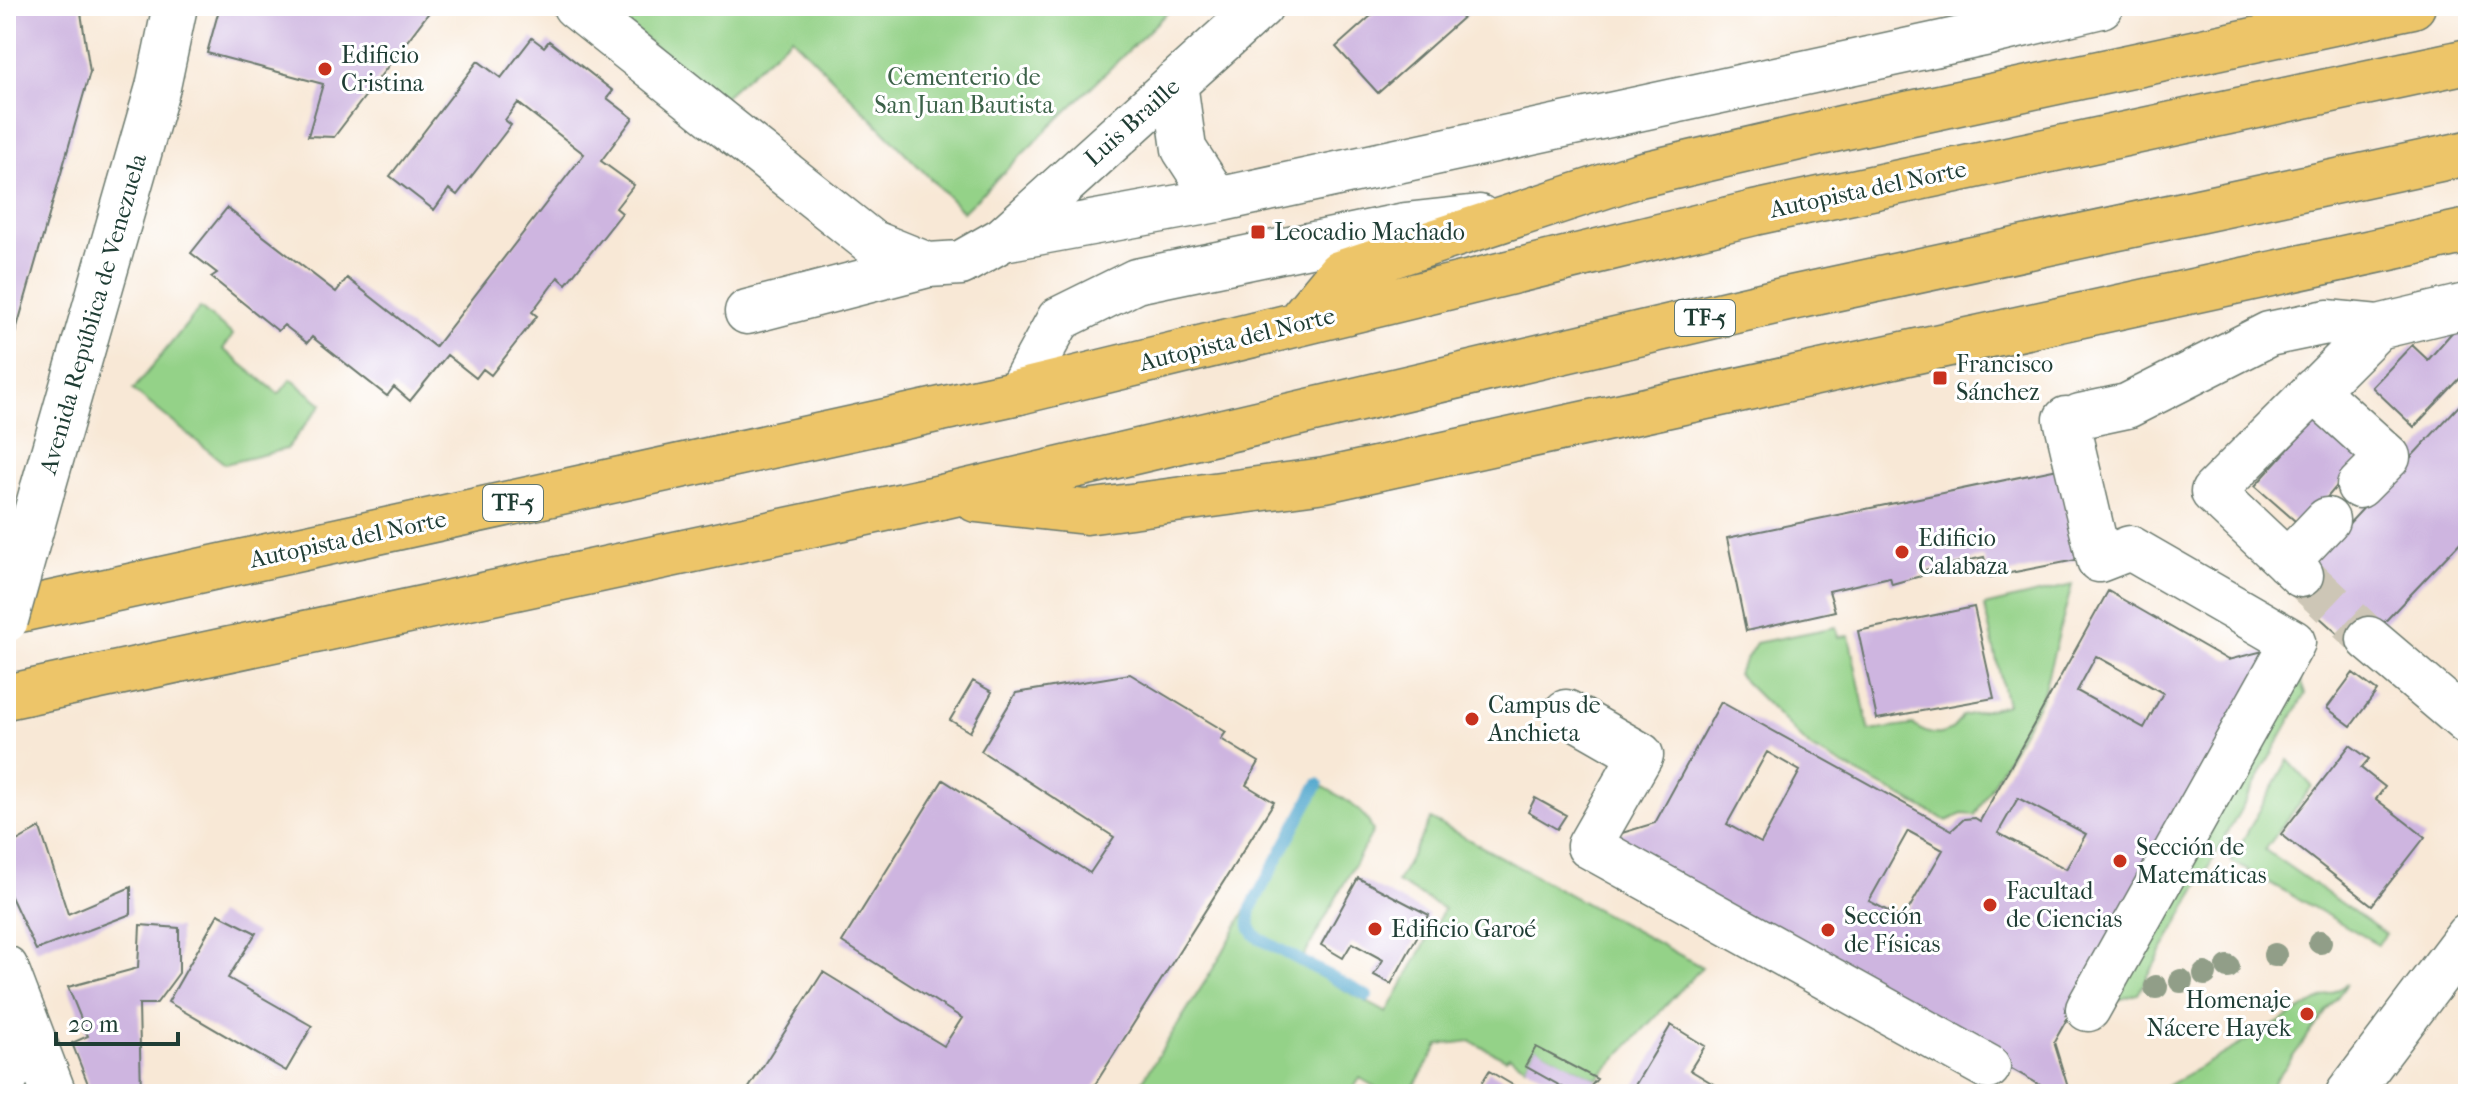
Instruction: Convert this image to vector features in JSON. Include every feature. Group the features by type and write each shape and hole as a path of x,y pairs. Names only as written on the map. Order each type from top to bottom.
{"highway":[{"path":"1846,127 2292,6"},
{"path":"1297,324 1339,273 1639,175 1846,127 2413,6"},
{"name":"Autopista del Norte","path":"6,613 1019,392 1754,213 2468,61"},
{"name":"TF-5","path":"6,697 946,496 1787,299 2468,153"},
{"path":"946,496 1086,512 1325,480 2468,231"}],"street":[{"name":"Avenida República de Venezuela","path":"6,620 158,87 175,6"},
{"path":"575,6 871,242 928,265"},
{"name":"Luis Braille","path":"1003,239 1261,6"},
{"path":"747,312 928,265 961,263 1003,239 1217,200 1981,20 2101,6"},
{"path":"1175,83 1184,149 1217,200"},
{"path":"1019,392 1059,319 1136,281 1405,225 1529,212"},
{"path":"2088,1009 2293,642 2130,548 2099,560 2073,418 2127,406 2269,334 2327,322 2378,327 2466,306"},
{"path":"2327,520 2294,568 2213,492 2378,327"},
{"path":"2314,390 2388,457 2359,486"},
{"path":"2369,639 2468,723"},
{"path":"1566,712 1641,755 1589,846 1988,1067"},
{"path":"2348,1094 2468,935"},
{"path":"6,968 54,1094"},
{"path":"6,1078 14,1064 22,1009"}],"green space":[{"name":"Cementerio de San Juan Bautista","path":"606,6 1174,6 963,212 792,37 719,101"},
{"path":"200,308 233,335 223,349 279,394 291,379 322,404 286,449 225,464 133,390"},
{"path":"2072,585 2042,697 1975,815 1962,814 1947,821 1812,749 1737,674 1756,643 1836,627 1838,637 1849,636 1869,731 1913,725 1927,733 1940,734 1952,729 1962,716 2007,705 1984,606"},
{"path":"2293,661 2305,694 2138,994 2102,1005"},
{"path":"2288,760 2312,786 2265,850 2386,934 2378,944 2231,861"},
{"path":"1315,782 1356,808 1373,831 1299,965 1387,1013 1444,909 1397,882 1431,819 1702,967 1597,1079 1536,1048 1525,1066 1509,1056 1506,1059 1470,1041 1439,1045 1409,1094 1387,1094 1360,1078 1350,1094 1134,1094 1218,961"},
{"path":"2347,984 2265,1094 2152,1094 2170,1084"}],"building":[{"path":"6,6 80,6 90,72 7,362 6,195 14,173 6,170"},
{"name":"Edificio Cristina","path":"220,6 413,6 430,11 334,137 308,136 323,84 207,53"},
{"path":"1382,6 1476,6 1378,93 1336,47"},
{"path":"1829,6 1846,6 1836,14"},
{"path":"532,38 544,47 549,41 613,91 607,98 633,118 601,161 634,185 616,208 622,213 566,284 558,277 532,312 537,316 491,375 483,369 476,378 447,355 410,401 394,387 387,396 312,337 307,343 284,325 278,331 211,277 217,273 191,253 227,208 336,292 347,278 435,347 584,154 518,103 505,120 511,125 457,195 449,189 434,210 390,176 478,61 501,78"},
{"path":"2455,329 2468,340 2468,370 2414,427 2372,387 2412,345 2428,360"},
{"path":"2468,396 2468,534 2357,651 2288,589"},
{"path":"2320,414 2364,454 2302,527 2255,486"},
{"name":"Edificio Calabaza","path":"2058,469 2076,560 1990,577 1984,557 1920,571 1921,576 1892,584 1890,577 1829,591 1835,611 1746,631 1727,538"},
{"path":"2108,591 2228,660 2275,648 2054,1042 2070,1094 2056,1094 1609,842 1609,837 1655,823 1721,702 1952,830 1964,819 1980,821","holes":["2096,656 2163,693 2144,728 2077,691","1767,752 1800,771 1761,843 1727,824","2018,798 2086,834 2066,869 1998,833","1908,831 1943,850 1903,919 1869,901"]},
{"name":"Edificio Calabaza","path":"1974,607 1994,698 1877,719 1858,631"},
{"path":"2353,673 2377,691 2351,726 2327,708"},
{"path":"1130,674 1226,732 1221,739 1259,762 1246,785 1274,802 1089,1094 745,1094 823,972 944,1046 962,1018 842,942 943,780 1090,873 1114,837 981,751 1016,693"},
{"path":"973,681 992,692 970,732 950,720"},
{"path":"2350,745 2369,759 2361,768 2385,787 2376,799 2425,837 2372,905 2281,834"},
{"path":"1535,798 1566,815 1557,829 1528,812"},
{"path":"40,828 68,914 131,887 131,914 36,950 6,886 6,847"},
{"name":"Edificio Garoé","path":"1358,878 1429,915 1391,984 1374,975 1383,960 1352,943 1343,958 1321,945"},
{"path":"218,914 256,933 228,978 312,1026 286,1071 168,1002"},
{"path":"140,925 179,928 179,973 156,1004 139,1004 141,1094 92,1094 72,1043 88,1036 68,987 138,968"},
{"path":"1671,1025 1705,1046 1690,1070 1730,1094 1645,1094 1634,1087"},
{"path":"1536,1047 1597,1079 1584,1094 1575,1094 1525,1066"},
{"path":"1489,1071 1528,1094 1475,1094"},
{"path":"1364,1086 1377,1094 1359,1094"}],"waterway":[{"path":"1318,784 1251,908 1250,925 1260,939 1367,996"}],"tunnel":[{"path":"2301,575 2369,639"}],"place":[{"name":"Edificio Cristina","path":"325,69"},
{"name":"Leocadio Machado","path":"1258,232"},
{"name":"Francisco Sánchez","path":"1940,378"},
{"name":"Edificio Calabaza","path":"1902,552"},
{"name":"Campus de Anchieta","path":"1472,719"},
{"name":"Sección de Matemáticas","path":"2120,861"},
{"name":"Facultad de Ciencias","path":"1990,905"},
{"name":"Edificio Garoé","path":"1375,929"},
{"name":"Sección de Físicas","path":"1828,930"},
{"name":"Homenaje Nácere Hayek","path":"2307,1014"}]}
